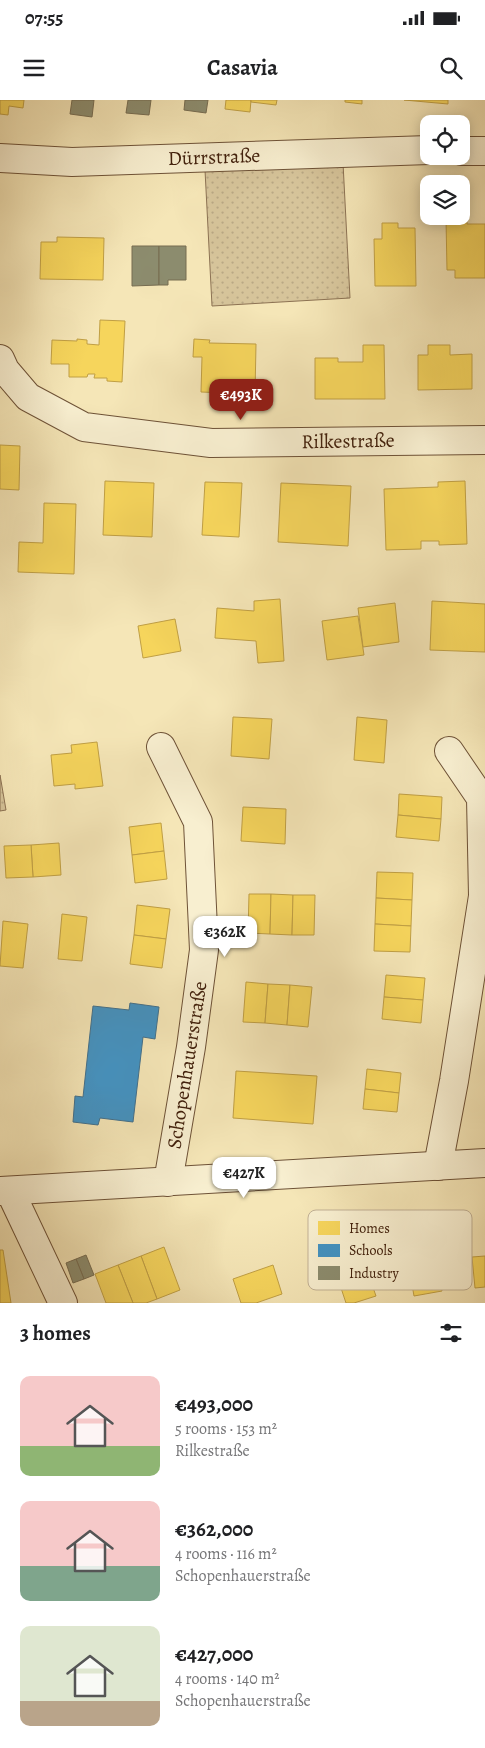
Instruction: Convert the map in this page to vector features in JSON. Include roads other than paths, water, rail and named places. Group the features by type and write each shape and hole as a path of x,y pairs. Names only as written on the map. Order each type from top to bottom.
{"street":[{"name":"Dürrstraße","path":"0,158 72,162 420,150"},
{"path":"470,151 485,151"},
{"name":"Rilkestraße","path":"0,359 5,370 28,397 84,427 211,443 485,440"},
{"name":"Schopenhauerstraße","path":"161,747 198,822 204,950 191,1047 168,1182"},
{"path":"438,1166 454,1081 483,896 481,798 449,751"},
{"path":"63,1303 5,1191 485,1163"}]}
